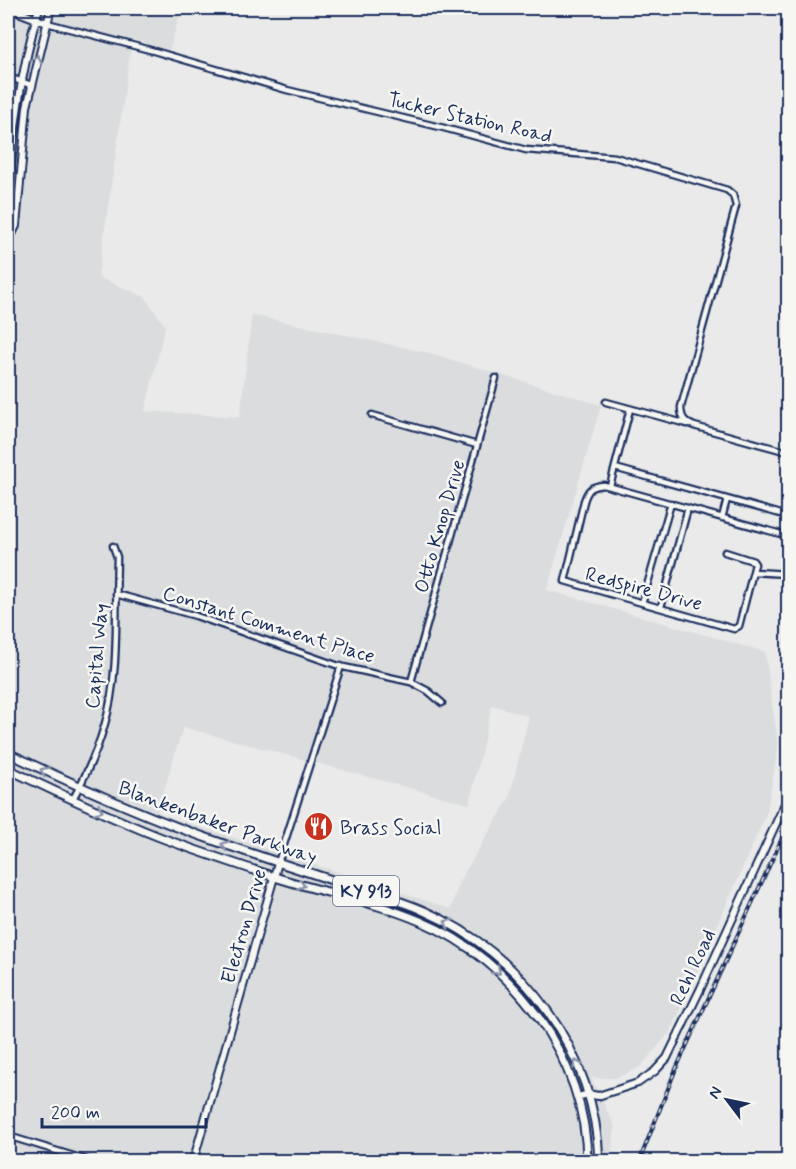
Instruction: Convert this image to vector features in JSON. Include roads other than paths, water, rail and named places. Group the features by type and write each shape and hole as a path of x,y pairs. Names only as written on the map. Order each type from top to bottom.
{"main road":[{"name":"Blankenbaker Parkway","path":"8,753 175,827 423,910 470,935 501,959 540,1000 568,1042 588,1094 596,1126 599,1161"},
{"name":"Blankenbaker Parkway","path":"8,769 156,836 274,877 406,915 458,941 501,975 533,1010 559,1049 578,1096 588,1161"}],"street":[{"name":"Tucker Station Road","path":"8,8 36,20 154,51 287,90 543,153 615,157 727,190 733,195 736,206 681,407 682,417 691,425"},
{"path":"8,202 14,124 21,81 39,8"},
{"path":"8,254 8,237 16,226 31,85 51,8"},
{"path":"8,77 31,85"},
{"path":"10,166 21,167"},
{"name":"Otto Knop Drive","path":"411,682 496,378"},
{"path":"606,402 789,452"},
{"path":"630,409 610,486 789,536"},
{"path":"372,415 477,446"},
{"path":"615,468 789,516"},
{"name":"Redspire Drive","path":"610,486 604,484 593,486 588,491 566,581 734,629 739,626 753,572"},
{"path":"722,518 727,499"},
{"path":"642,603 671,503"},
{"path":"661,608 688,508"},
{"name":"Capital Way","path":"73,798 105,726 109,705 113,668 117,558 113,546"},
{"path":"725,552 753,561 755,564 753,572 787,574"},
{"path":"789,563 787,574 789,582"},
{"name":"Constant Comment Place","path":"116,594 196,616 341,666 411,682 428,691 442,703"},
{"name":"Electron Drive","path":"193,1161 278,863 341,666"},
{"name":"Rehl Road","path":"578,1096 598,1095 638,1083 655,1071 667,1058 789,797"},
{"path":"8,1136 93,1161"}],"railway":[{"path":"639,1162 675,1071 788,825"}],"place":[{"name":"Brass Social","path":"319,827"}]}
